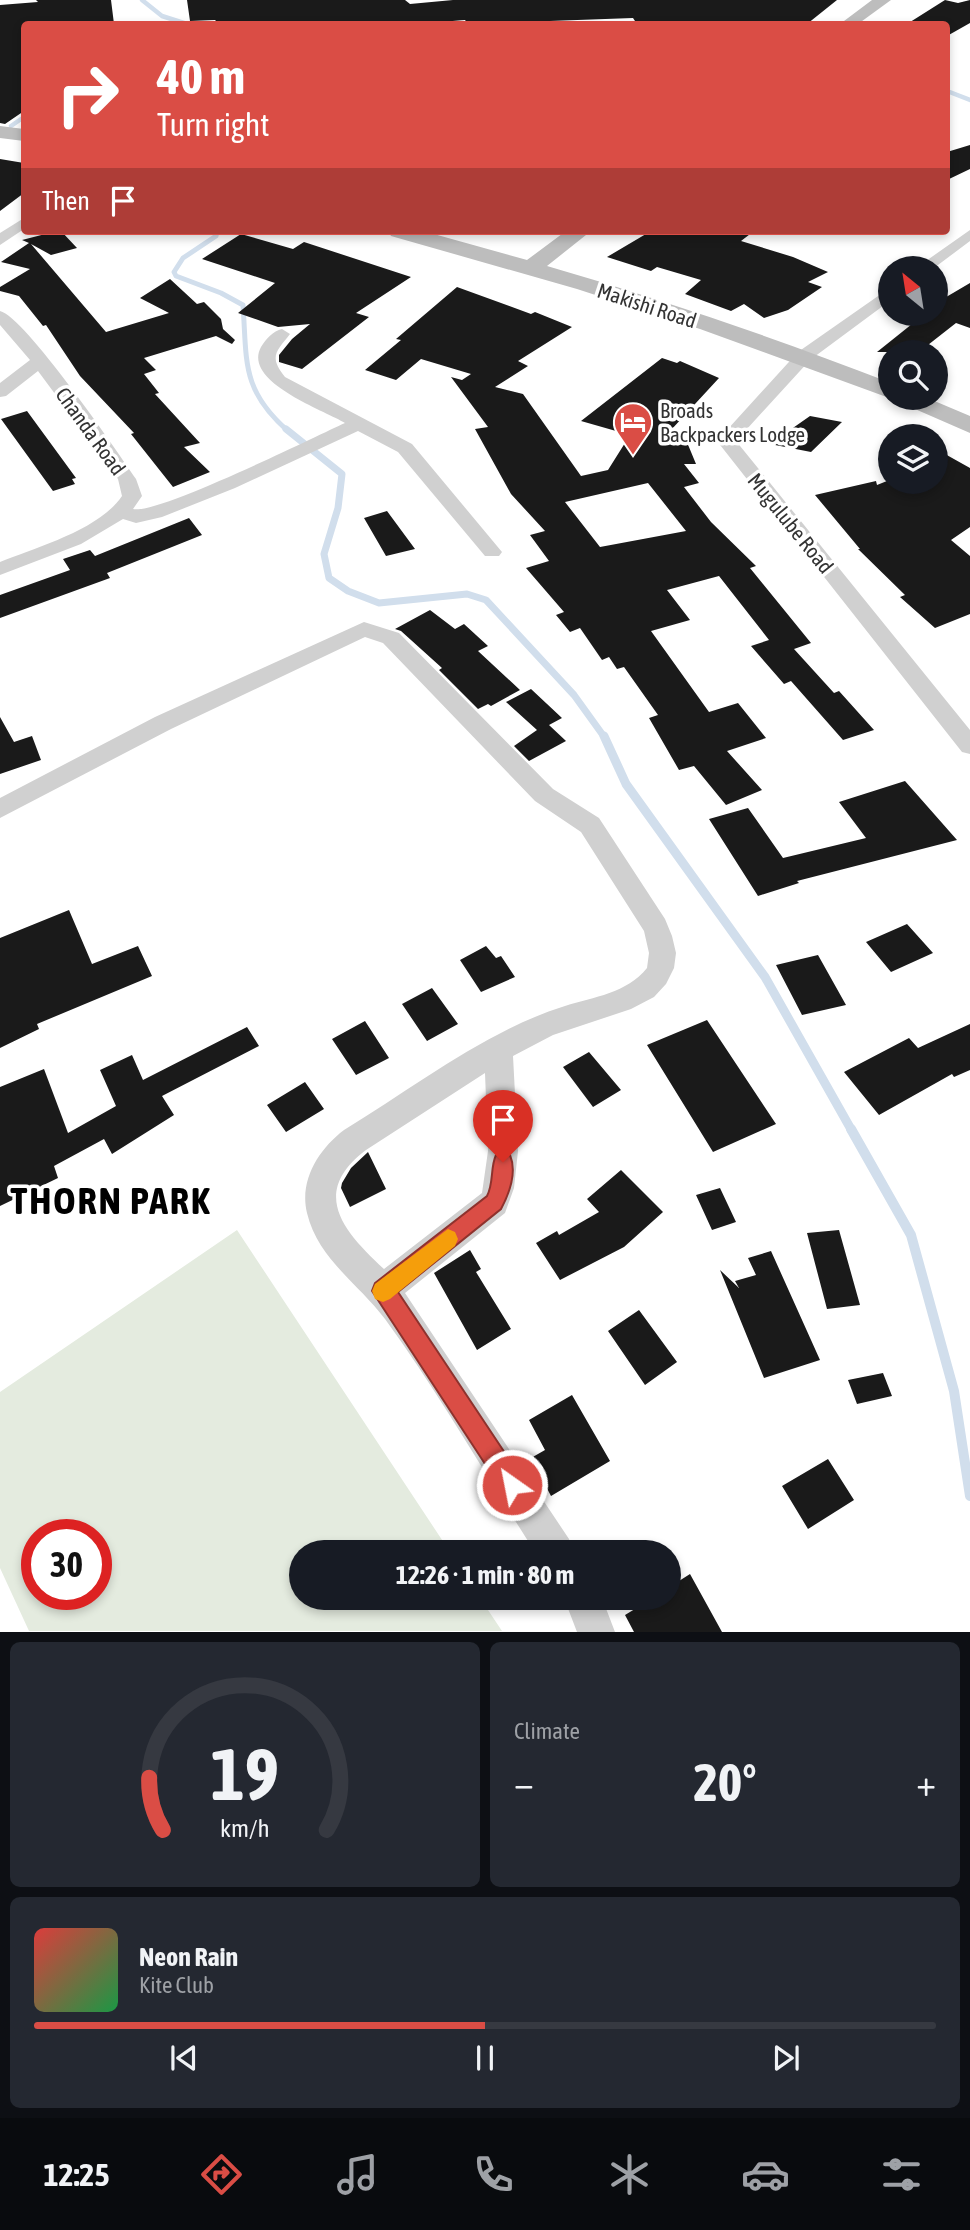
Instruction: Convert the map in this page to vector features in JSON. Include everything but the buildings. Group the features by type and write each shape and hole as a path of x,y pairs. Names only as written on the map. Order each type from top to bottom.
{"main road":[{"path":"852,21 883,0"},
{"path":"0,132 21,135"},
{"name":"Makishi Road","path":"414,235 531,267 804,356 878,387"},
{"path":"531,267 575,235"},
{"path":"935,410 970,425"}],"street":[{"path":"0,240 21,224"},
{"path":"940,256 970,233"},
{"name":"Mugulube Road","path":"878,302 804,356 726,441 970,746"},
{"name":"Chanda Road","path":"0,316 40,360 127,479 132,496 121,512 95,528 0,569"},
{"path":"282,334 269,346 266,356 274,375 287,388 324,402 358,424 405,448 492,552"},
{"path":"0,392 40,360"},
{"path":"121,512 136,517 155,513 311,447 358,424"},
{"path":"0,809 163,723 364,629 391,638 544,795 590,825 656,927 663,943 660,970 644,989 627,998 556,1020 498,1052 341,1149 326,1168 321,1210 328,1230 339,1245 395,1305 548,1540"},
{"path":"382,1291 494,1203 500,1190 503,1162 498,1052"},
{"path":"588,1610 596,1632"}],"shaded area":[{"path":"237,1230 442,1540 289,1540 289,1610 488,1610 502,1631 29,1631 0,1568 0,1392"}],"waterway":[{"path":"142,0 162,16 178,21"},
{"path":"950,92 970,100"},
{"path":"11,126 21,119"},
{"path":"216,235 183,258 174,272 176,276 221,293 243,305 249,374 262,402 286,429"},
{"path":"286,429 342,474 338,508 324,554 329,578 348,591 379,603 467,594 486,600 574,695 605,738"},
{"path":"605,738 626,784 765,977 852,1131"},
{"path":"851,1129 911,1235 954,1391 970,1496"}],"slow traffic":[{"path":"383,1291 448,1239"}],"place":[{"name":"Broads Backpackers Lodge","path":"633,456"}],"district":[{"name":"THORN PARK","path":"111,1200"}],"route":[{"path":"503,1162 500,1190 494,1203 382,1291 395,1305 512,1485"}]}
